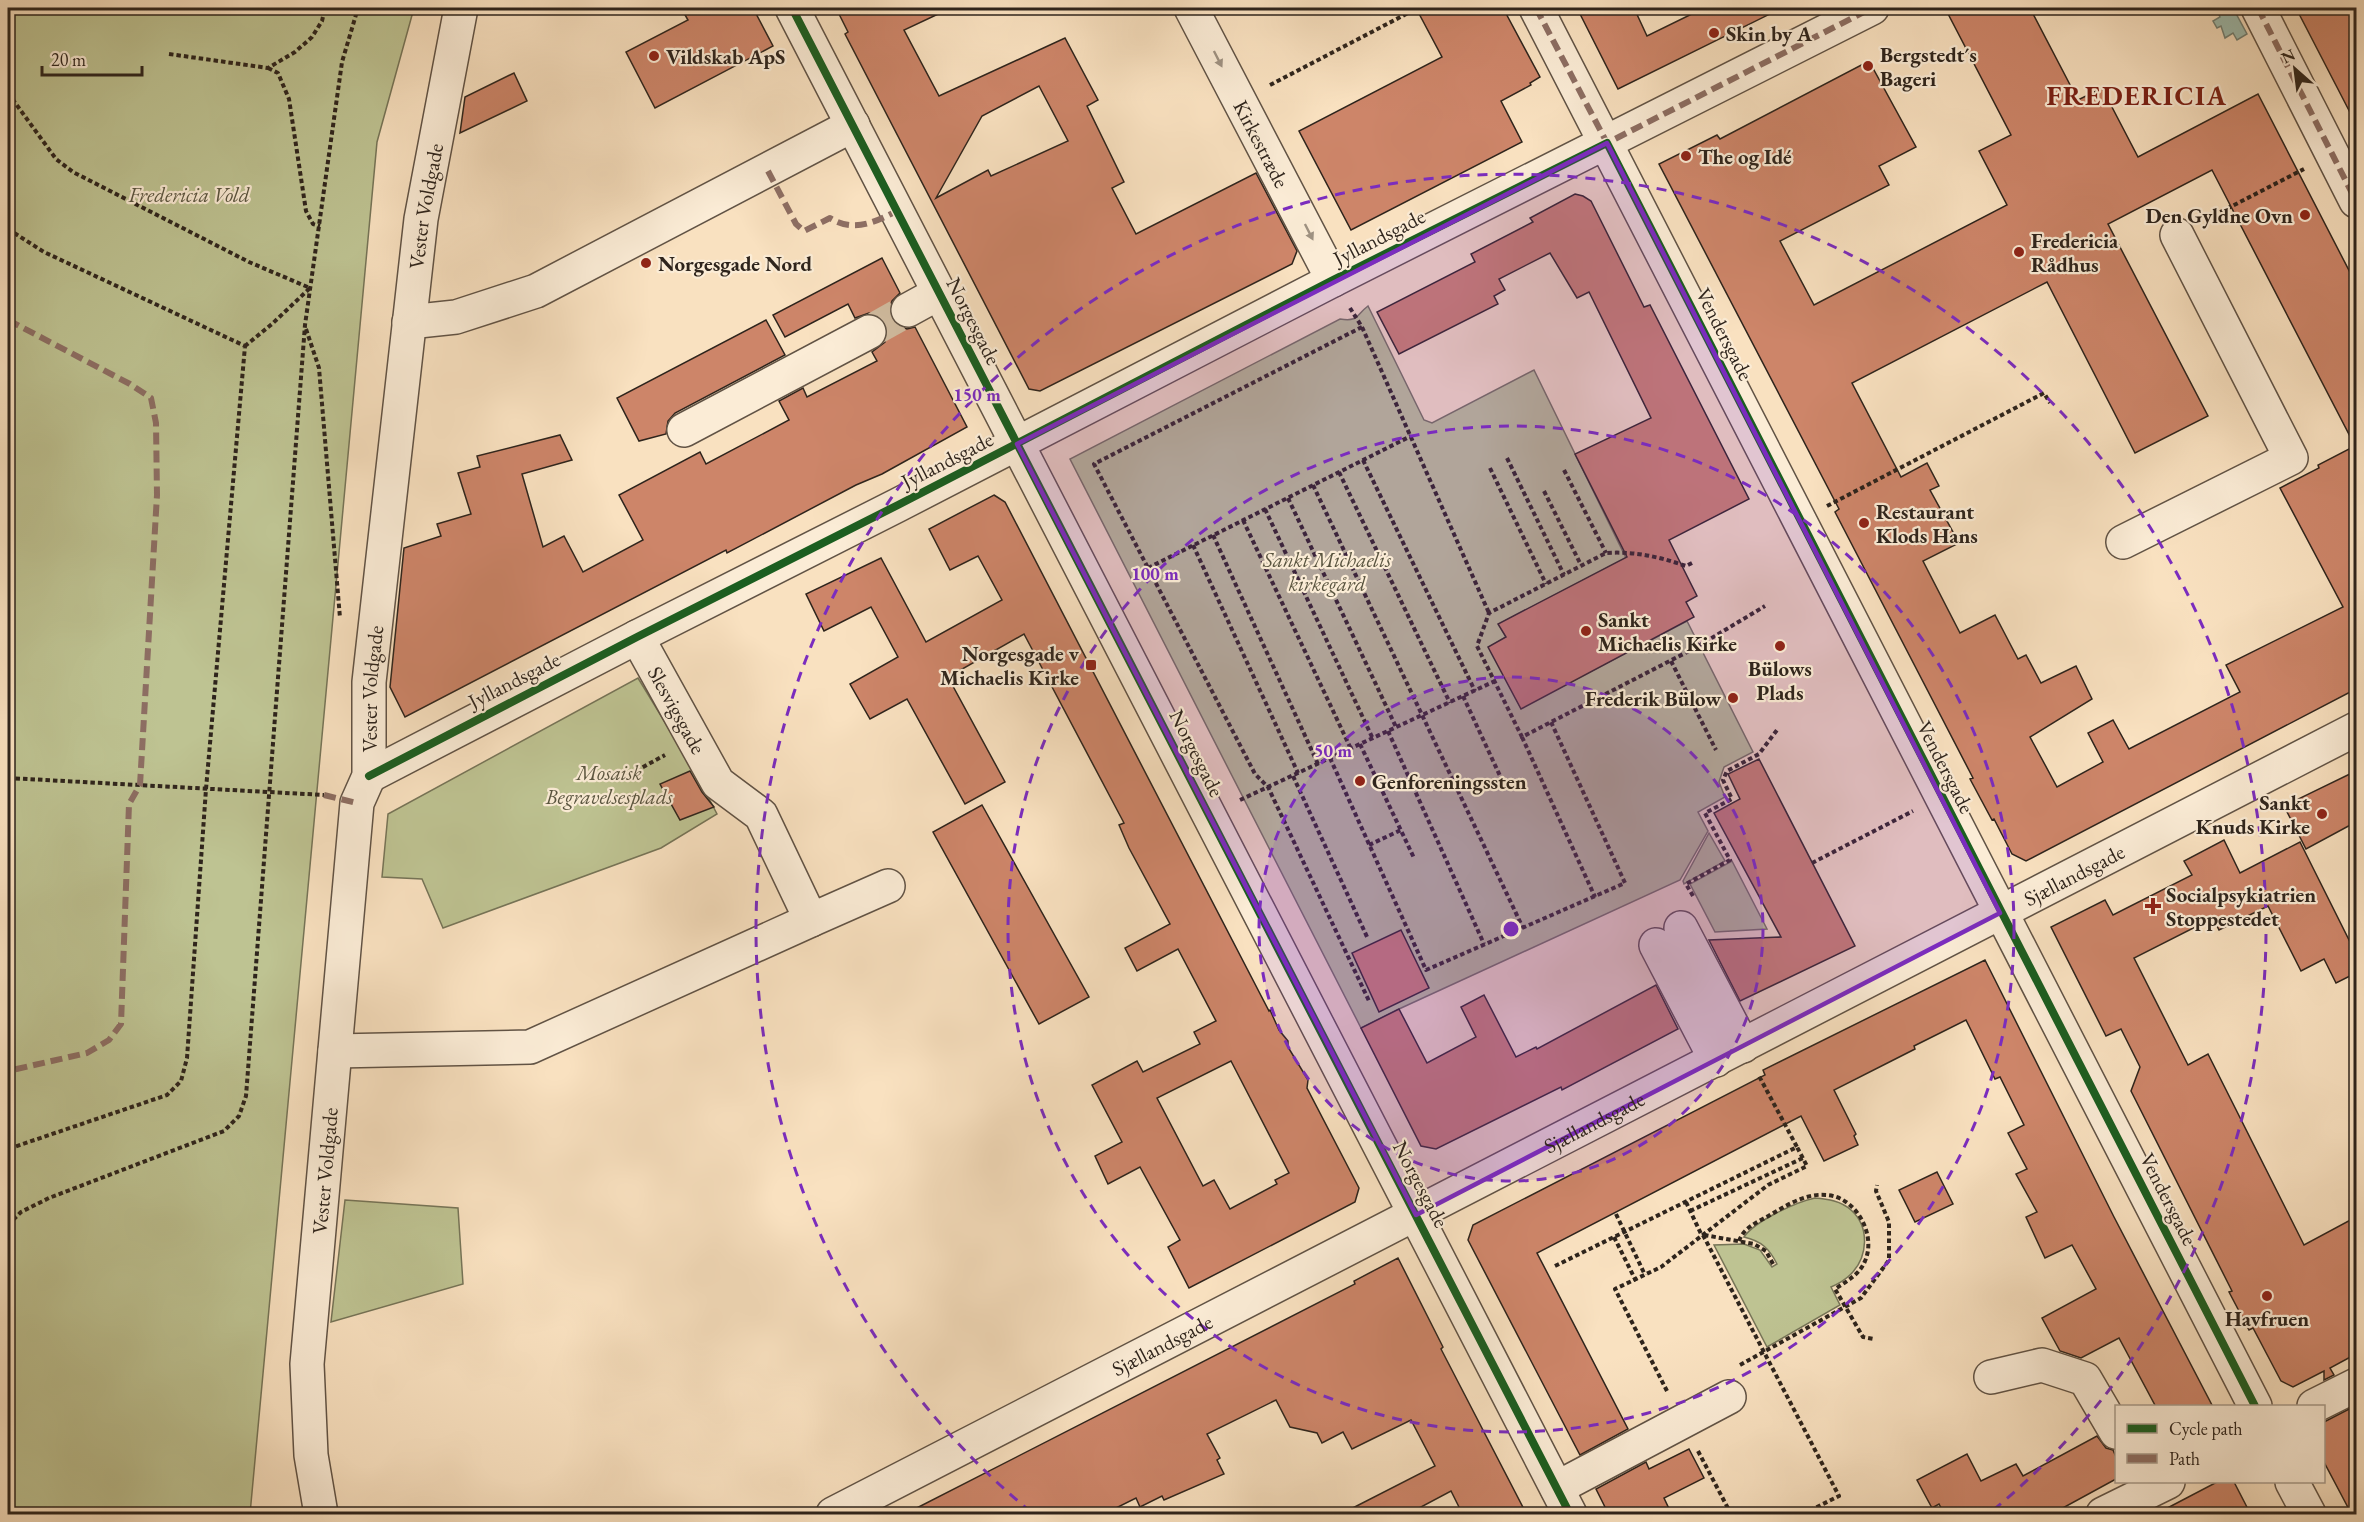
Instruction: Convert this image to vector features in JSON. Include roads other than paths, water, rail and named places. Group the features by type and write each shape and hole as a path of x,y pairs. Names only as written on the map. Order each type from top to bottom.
{"street":[{"name":"Vester Voldgade","path":"321,1515 311,1455 307,1364 357,803 369,776 369,681 421,219 461,8"},
{"name":"Norgesgade","path":"792,8 1563,1501"},
{"name":"Kirkestræde","path":"1191,8 1333,280"},
{"name":"Vendersgade","path":"1536,8 2254,1405"},
{"name":"Jyllandsgade","path":"369,776 1333,280 1872,8"},
{"path":"2258,8 2356,201"},
{"path":"409,322 456,317 536,291 853,125"},
{"path":"2122,542 2291,458 2177,235"},
{"path":"908,310 939,293"},
{"path":"684,430 869,332"},
{"name":"Slesvigsgade","path":"637,637 718,783 761,815 811,920"},
{"name":"Sjællandsgade","path":"833,1515 2356,729"},
{"path":"335,1051 530,1047 888,886"},
{"path":"1678,925 1729,1053"},
{"path":"1991,1377 2042,1365 2085,1379 2115,1430"},
{"path":"1563,1501 1733,1382"},
{"path":"2318,1405 2356,1385"},
{"path":"2293,1483 2309,1515"},
{"path":"2103,1515 2155,1484"}],"tunnel":[{"path":"869,332 908,310"}],"place":[{"name":"Skin by A","path":"1714,33"},
{"name":"Vildskab ApS","path":"654,56"},
{"name":"Bergstedt´s Bageri","path":"1868,66"},
{"name":"The og Idé","path":"1686,156"},
{"name":"Den Gyldne Ovn","path":"2305,215"},
{"name":"Fredericia Rådhus","path":"2019,252"},
{"name":"Norgesgade Nord","path":"646,263"},
{"name":"Restaurant Klods Hans","path":"1864,523"},
{"name":"Sankt Michaelis Kirke","path":"1586,631"},
{"name":"Bülows Plads","path":"1780,646"},
{"name":"Norgesgade v Michaelis Kirke","path":"1091,665"},
{"name":"Frederik Bülow","path":"1733,698"},
{"name":"Genforeningssten","path":"1360,781"},
{"name":"Sankt Knuds Kirke","path":"2322,814"},
{"name":"Socialpsykiatrien Stoppestedet","path":"2153,906"},
{"name":"Havfruen","path":"2267,1296"}],"district":[{"name":"FREDERICIA","path":"2137,95"}],"park label":[{"name":"Fredericia Vold","path":"189,194"},
{"name":"Sankt Michaelis kirkegård","path":"1327,571"},
{"name":"Mosaisk Begravelsesplads","path":"609,784"}]}
